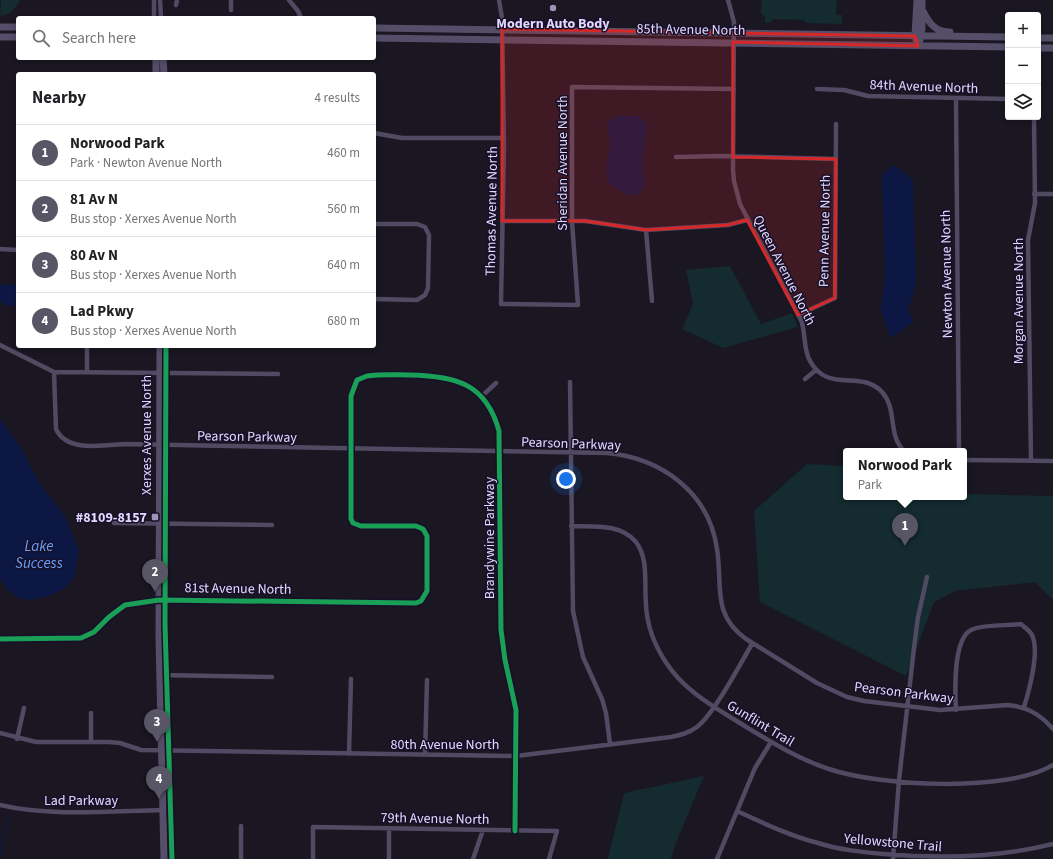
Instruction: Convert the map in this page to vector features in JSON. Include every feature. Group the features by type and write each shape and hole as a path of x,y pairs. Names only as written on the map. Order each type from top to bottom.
{"main road":[{"path":"917,0 918,46"},
{"path":"918,36 923,11 922,0"},
{"path":"923,11 931,25 941,31 1005,34"},
{"path":"0,27 16,27"},
{"name":"85th Avenue North","path":"376,28 1005,37"},
{"path":"0,37 16,37"},
{"name":"85th Avenue North","path":"376,38 1005,47"},
{"path":"1041,38 1053,38"},
{"path":"1041,48 1053,48"},
{"path":"163,60 164,72"},
{"path":"155,61 156,72"},
{"name":"Xerxes Avenue North","path":"160,348 159,600 164,859"}],"street":[{"path":"154,0 154,16"},
{"path":"160,0 161,16"},
{"path":"231,0 231,10"},
{"path":"289,0 300,16"},
{"name":"Thomas Avenue North","path":"499,0 502,29 504,138 501,304 578,305"},
{"name":"Queen Avenue North","path":"728,0 734,22 733,157 736,193 747,220 804,327 809,359 816,370"},
{"name":"Sheridan Avenue North","path":"578,305 572,221 572,87 734,89"},
{"name":"84th Avenue North","path":"816,89 844,90 868,96 1005,98"},
{"name":"Newton Avenue North","path":"956,98 959,448"},
{"name":"Morgan Avenue North","path":"1031,461 1028,240 1034,213 1034,120"},
{"name":"Penn Avenue North","path":"798,315 834,298 836,124"},
{"path":"376,133 402,138 504,138"},
{"path":"676,157 836,159"},
{"path":"1034,194 1053,194"},
{"path":"502,221 572,221 646,230 728,225 747,220"},
{"path":"376,224 416,224 425,227 429,235 428,288 425,295 417,300 376,299"},
{"path":"646,230 652,301"},
{"path":"0,249 16,250"},
{"path":"0,345 54,372 278,374"},
{"path":"86,372 87,348"},
{"path":"805,380 816,370 832,380 866,382 882,391 891,407 893,434 901,448"},
{"name":"Pearson Parkway","path":"54,372 55,424 57,433 76,445 159,444 501,451 622,454 638,458 666,471 690,491 700,504 713,532 719,563 719,594 724,615 737,633 752,644 816,683 864,701 956,710 1008,705 1024,707 1037,713 1053,728"},
{"name":"Brandywine Parkway","path":"351,449 351,396 357,380 372,375 445,377 466,385 482,396 496,420 499,431 501,451 501,630 505,660 516,710 515,831"},
{"path":"570,382 572,595 576,627 583,657 602,699 606,713 610,744"},
{"path":"482,396 496,383"},
{"name":"81st Avenue North","path":"0,639 81,638 94,632 109,617 125,605 159,600 416,602 424,597 427,591 426,532 416,526 361,526 353,523 350,515 351,449"},
{"path":"967,460 1053,461"},
{"path":"114,523 272,525"},
{"name":"Gunflint Trail","path":"572,526 615,528 623,531 636,542 640,549 644,564 647,619 660,652 683,684 713,707 792,754 831,770 851,775 941,785 972,784 1018,777 1040,771 1053,765"},
{"path":"893,857 899,780 918,617 927,577"},
{"path":"956,710 955,688 960,646 966,634 978,628 1021,624 1032,634 1035,647 1030,686 1024,707"},
{"name":"80th Avenue North","path":"0,733 36,742 120,743 141,750 516,756 681,735 697,726 713,707 752,644"},
{"path":"160,675 272,677"},
{"path":"349,754 351,679"},
{"path":"425,755 427,680"},
{"path":"17,738 24,708"},
{"path":"91,713 91,742"},
{"path":"717,859 755,768 771,742"},
{"name":"Lad Parkway","path":"0,805 32,810 52,811 163,810"},
{"name":"Yellowstone Trail","path":"736,811 779,830 820,844 893,857 927,858 981,856 1008,853 1053,844"},
{"path":"241,826 241,859"},
{"name":"79th Avenue North","path":"313,859 313,828 557,831 549,859"},
{"path":"389,829 389,859"},
{"path":"473,859 483,830"}],"highlighted area":[{"path":"502,29 915,36 918,46 733,42 733,157 836,159 835,298 798,315 747,220 728,225 646,230 585,221 502,221"}],"green space":[{"path":"1,0 20,0 12,11 0,16"},
{"path":"762,0 837,0 836,15 842,15 842,24 806,23 804,20 773,19 772,22 765,23 765,17 761,13"},
{"path":"730,266 761,324 792,313 798,327 723,348 682,329 693,304 686,270"},
{"path":"807,464 843,466 843,500 967,500 967,494 1053,496 1053,600 1035,582 955,591 934,602 906,676 760,602 754,511"},
{"path":"704,776 675,845 671,859 608,859 624,793"}],"water":[{"path":"616,116 639,116 647,124 642,169 645,184 638,196 625,194 608,183 606,168 610,146 607,123"},
{"path":"894,165 913,180 916,282 911,302 907,309 914,321 891,338 881,311 885,275 882,175"},
{"path":"0,284 16,285 16,305 7,306 0,301"},
{"name":"Lake Success","path":"0,419 23,451 38,481 66,518 79,552 74,577 65,588 48,596 30,600 19,598 8,591 0,579"}],"waterway":[{"path":"0,856 9,815"}],"cycle path":[{"path":"166,348 165,624 172,859"},
{"path":"0,639 81,638 94,632 109,617 125,605 159,600 416,603 421,601 427,591 427,536 423,529 416,526 361,526 353,523 351,519 351,396 357,380 367,376 410,375 441,377 466,385 477,392 486,402 499,431 501,630 505,660 516,710 515,831"}],"place":[{"name":"Modern Auto Body","path":"553,8"},
{"name":"#8109-8157","path":"155,517"},
{"name":"Norwood Park","path":"905,546"},
{"name":"81 Av N","path":"155,592"},
{"name":"80 Av N","path":"157,742"},
{"name":"Lad Pkwy","path":"159,799"}]}
